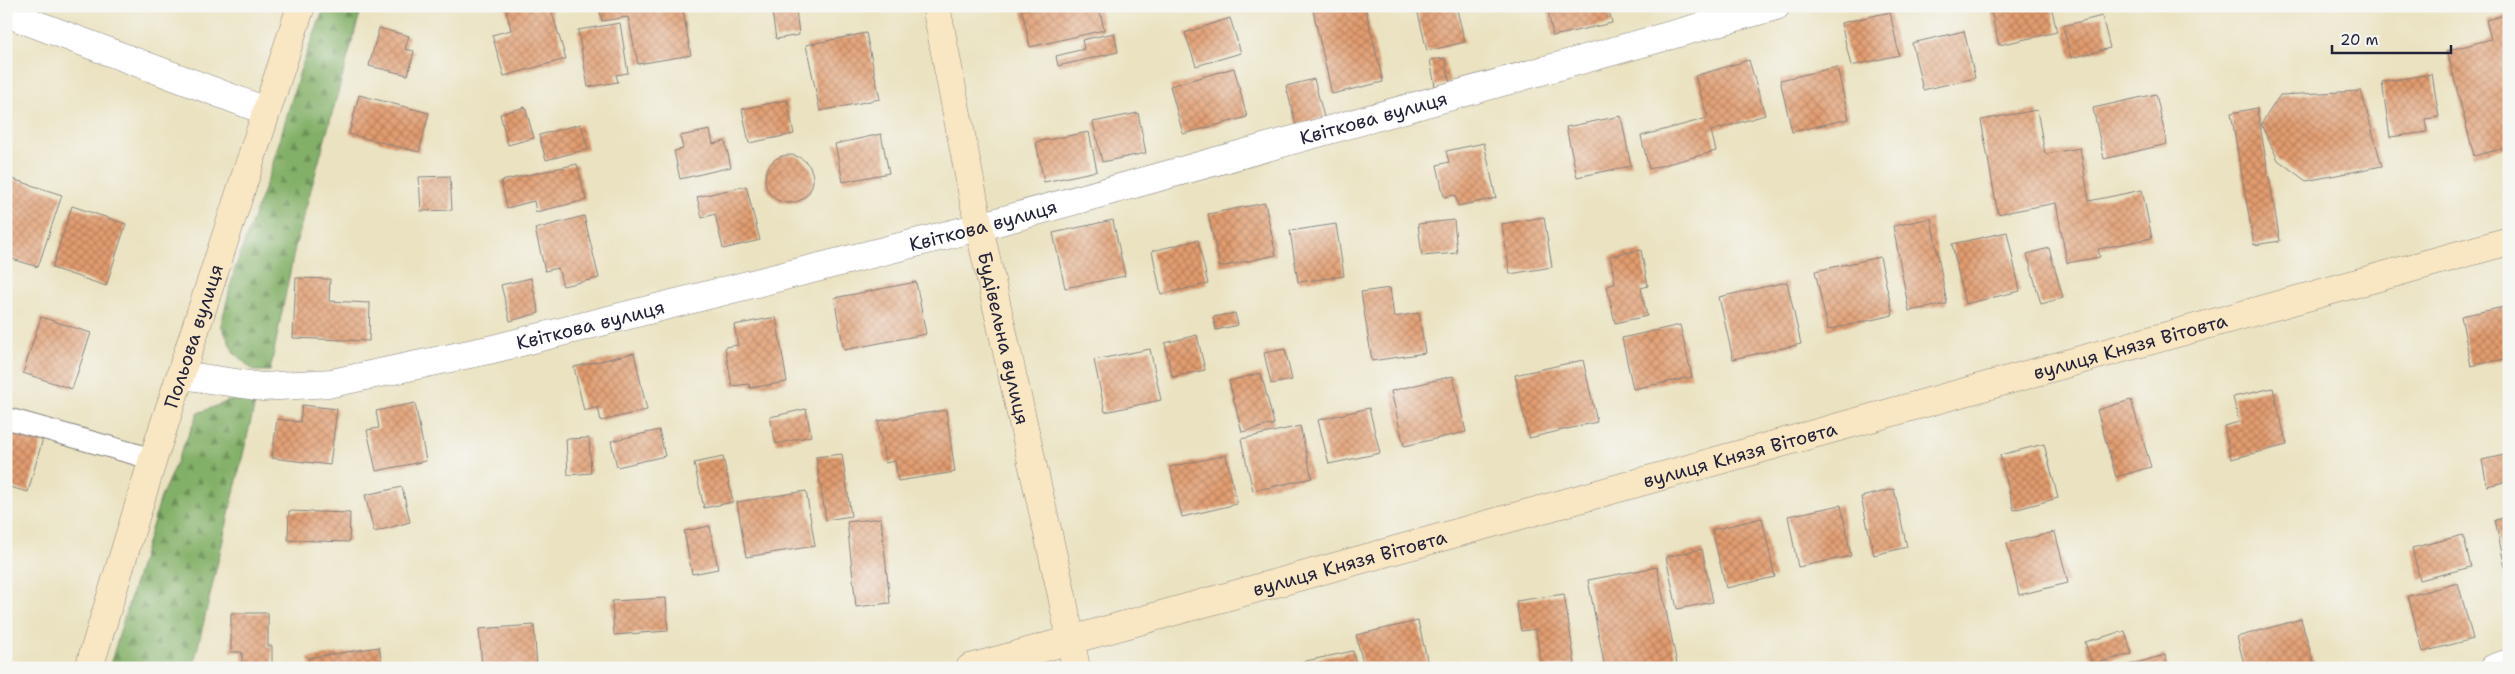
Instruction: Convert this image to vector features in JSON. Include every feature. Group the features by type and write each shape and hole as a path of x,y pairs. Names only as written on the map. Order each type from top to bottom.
{"street":[{"name":"Польова вулиця","path":"89,668 153,460 301,6"},
{"name":"Будівельна вулиця","path":"936,6 979,227 1076,668"},
{"name":"Квіткова вулиця","path":"182,375 262,387 332,383 493,348 979,227 1776,6"},
{"path":"6,13 266,111"},
{"name":"вулиця Князя Вітовта","path":"970,668 2509,241"},
{"path":"2494,668 2509,663"}],"lane":[{"path":"6,418 153,460"}],"green space":[{"path":"325,6 362,6 295,247 270,371 254,371 234,353 221,325 235,268 271,170 300,71"},
{"path":"256,399 193,668 109,668 161,497 198,413 229,401"}],"building":[{"path":"505,6 550,6 566,59 504,76 492,35 511,30"},
{"path":"599,6 682,6 691,55 638,64 628,17 602,21"},
{"path":"1021,6 1099,6 1104,30 1030,47"},
{"path":"1312,6 1365,6 1383,82 1332,94"},
{"path":"1428,6 1456,6 1465,42 1427,51 1417,9"},
{"path":"1547,6 1608,6 1612,23 1553,36"},
{"path":"1990,6 2051,6 2057,32 1999,45"},
{"path":"796,9 799,35 776,39 772,12"},
{"path":"1890,12 1899,55 1851,66 1841,23"},
{"path":"2509,14 2509,147 2474,156 2447,51 2491,39 2486,20"},
{"path":"2102,16 2110,48 2071,58 2063,26"},
{"path":"1230,18 1241,53 1196,66 1185,33"},
{"path":"620,23 628,73 616,75 618,82 588,87 578,30"},
{"path":"379,28 409,36 405,49 414,51 408,75 369,66"},
{"path":"1964,31 1975,78 1923,90 1912,43"},
{"path":"866,33 880,99 820,111 806,45"},
{"path":"1114,33 1118,52 1058,66 1056,56 1084,49 1082,40"},
{"path":"1445,58 1450,83 1435,86 1430,60"},
{"path":"1749,60 1765,115 1711,131 1716,151 1649,169 1641,136 1708,118 1695,76"},
{"path":"1837,67 1849,119 1792,132 1780,80"},
{"path":"1234,68 1247,117 1183,134 1170,86"},
{"path":"2432,74 2439,117 2425,119 2427,132 2390,137 2382,82"},
{"path":"1314,79 1324,117 1296,125 1286,86"},
{"path":"2361,91 2382,166 2306,181 2278,160 2261,124 2280,95"},
{"path":"2156,94 2167,144 2104,159 2093,108"},
{"path":"359,95 429,113 419,152 349,134"},
{"path":"787,100 794,134 749,143 742,109"},
{"path":"525,107 534,138 508,145 500,114"},
{"path":"2257,108 2280,241 2254,245 2231,113"},
{"path":"2037,110 2045,154 2080,148 2089,201 2142,190 2152,238 2098,249 2100,257 2067,263 2056,203 1998,214 1981,120"},
{"path":"1138,113 1146,153 1102,162 1093,122"},
{"path":"1621,116 1631,166 1577,177 1566,127"},
{"path":"581,124 588,149 546,160 539,135"},
{"path":"710,130 713,144 725,141 731,167 680,179 674,151 683,149 680,136"},
{"path":"1089,132 1097,171 1044,182 1036,142"},
{"path":"881,134 889,173 843,182 835,144"},
{"path":"1484,143 1496,198 1458,206 1455,195 1444,197 1437,165 1449,162 1446,151"},
{"path":"789,155 798,157 806,162 811,170 813,179 811,188 806,196 798,201 789,203 780,201 772,196 767,188 765,179 767,170 772,162 780,157"},
{"path":"577,164 586,200 536,212 534,201 507,208 501,181"},
{"path":"450,176 452,210 421,211 419,177"},
{"path":"6,177 62,195 38,267 6,257"},
{"path":"746,186 760,240 723,249 715,214 702,218 697,197"},
{"path":"1265,203 1276,255 1220,267 1208,214"},
{"path":"72,206 126,224 106,286 52,268"},
{"path":"584,216 599,278 563,286 558,268 545,271 535,229"},
{"path":"1544,217 1552,267 1510,274 1502,224"},
{"path":"1931,218 1947,304 1909,311 1893,226"},
{"path":"1113,220 1125,276 1065,288 1053,233"},
{"path":"1454,220 1457,253 1422,256 1418,224"},
{"path":"1336,224 1344,276 1298,282 1290,231"},
{"path":"2007,232 2020,291 1965,304 1952,244"},
{"path":"1198,240 1208,284 1161,294 1152,251"},
{"path":"2049,248 2063,298 2041,304 2027,254"},
{"path":"1641,250 1648,286 1641,288 1647,316 1615,323 1607,286 1615,284 1610,256"},
{"path":"1880,257 1893,315 1828,330 1815,271"},
{"path":"296,278 330,279 329,301 370,303 369,341 293,338"},
{"path":"531,278 539,313 510,321 501,285"},
{"path":"916,282 926,334 844,350 834,298"},
{"path":"1787,282 1801,344 1733,359 1719,297"},
{"path":"1390,288 1394,317 1419,313 1425,353 1372,361 1361,292"},
{"path":"2509,306 2509,358 2471,366 2461,316"},
{"path":"1235,313 1238,325 1216,330 1213,317"},
{"path":"41,317 91,333 72,389 23,373"},
{"path":"776,317 787,382 750,388 749,384 732,386 725,347 738,345 734,325"},
{"path":"1680,325 1692,377 1633,389 1622,338"},
{"path":"1197,335 1205,370 1172,377 1165,343"},
{"path":"1150,349 1161,400 1105,412 1094,360"},
{"path":"1285,349 1292,380 1271,384 1264,353"},
{"path":"634,353 647,410 601,421 598,407 584,411 574,367"},
{"path":"1583,360 1597,422 1529,438 1515,375"},
{"path":"1261,373 1274,424 1242,432 1229,381"},
{"path":"1453,376 1466,432 1404,446 1391,391"},
{"path":"2273,388 2287,445 2231,459 2224,426 2239,422 2233,397"},
{"path":"2131,400 2151,467 2116,477 2097,410"},
{"path":"415,403 426,461 376,471 367,430 379,428 376,411"},
{"path":"302,405 337,409 330,465 272,458 277,419 300,422"},
{"path":"1369,408 1380,453 1329,464 1318,420"},
{"path":"806,409 811,436 776,444 770,417"},
{"path":"946,410 955,472 898,481 895,461 885,463 878,421"},
{"path":"1300,426 1312,478 1253,491 1241,439"},
{"path":"6,429 43,438 28,492 6,486"},
{"path":"659,430 665,456 617,467 611,441"},
{"path":"589,438 591,473 568,475 566,439"},
{"path":"2044,444 2058,498 2014,510 2000,455"},
{"path":"842,454 851,516 826,520 816,457"},
{"path":"2509,454 2509,481 2487,486 2482,460"},
{"path":"1226,455 1237,504 1182,517 1170,467"},
{"path":"723,457 733,502 704,508 694,463"},
{"path":"402,487 410,522 374,532 365,495"},
{"path":"1894,489 1907,547 1874,555 1861,497"},
{"path":"806,491 815,546 746,557 737,502"},
{"path":"1841,505 1851,556 1798,567 1788,516"},
{"path":"289,511 350,513 349,542 288,540"},
{"path":"2509,517 2509,582 2508,582 2495,520"},
{"path":"881,518 890,603 856,607 847,522"},
{"path":"1762,518 1775,577 1726,588 1712,530"},
{"path":"710,526 718,569 692,574 684,531"},
{"path":"2055,532 2068,583 2019,595 2007,543"},
{"path":"2463,535 2471,567 2420,580 2412,548"},
{"path":"1702,549 1713,602 1677,609 1666,557"},
{"path":"1657,567 1677,664 1656,668 1605,668 1588,580"},
{"path":"2458,583 2473,639 2423,652 2408,596"},
{"path":"1564,594 1575,664 1541,668 1536,629 1521,631 1516,601"},
{"path":"666,598 668,631 614,635 612,601"},
{"path":"231,613 268,613 268,646 272,646 272,668 242,668 242,652 231,652"},
{"path":"2301,619 2315,668 2245,668 2237,637"},
{"path":"1418,621 1429,668 1364,668 1356,635"},
{"path":"534,625 537,668 482,668 479,629"},
{"path":"2125,631 2132,654 2092,664 2085,642"},
{"path":"379,647 383,668 310,668 308,658"},
{"path":"1353,651 1357,668 1298,668 1297,663"},
{"path":"2165,655 2168,668 2121,668 2121,667"}]}
